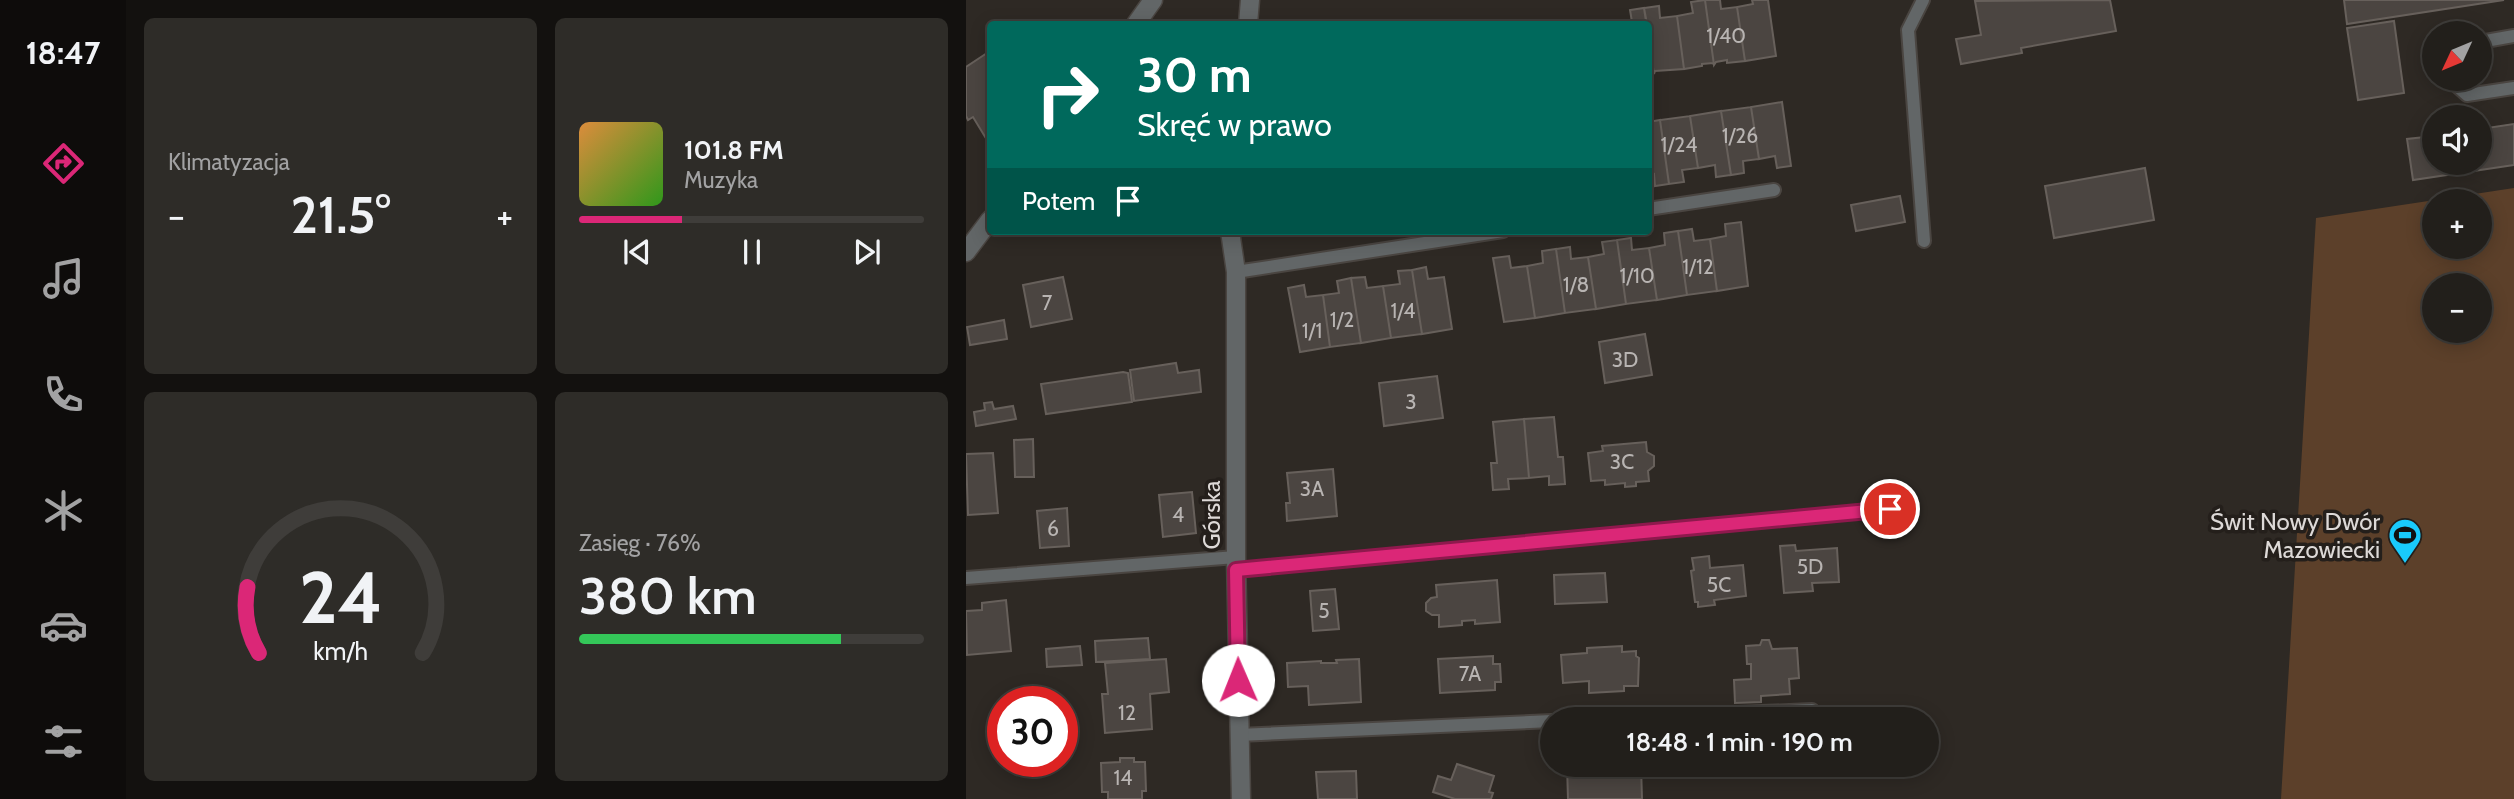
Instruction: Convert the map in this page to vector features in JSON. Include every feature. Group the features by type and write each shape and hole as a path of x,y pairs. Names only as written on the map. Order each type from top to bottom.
{"street":[{"path":"1138,21 1153,0"},
{"path":"1248,21 1251,0"},
{"path":"966,252 987,223"},
{"name":"Górska","path":"1231,235 1236,272 1236,564 1241,799"}],"lane":[{"path":"1923,0 1908,30 1924,241"},
{"path":"2492,40 2514,36"},
{"path":"2462,91 2467,95 2514,89"},
{"path":"1652,208 1774,190"},
{"path":"1236,272 1477,235"},
{"path":"966,578 1236,564 1890,509"},
{"path":"1239,735 1540,722"}],"shaded area":[{"name":"Świt Nowy Dwór Mazowiecki","path":"2514,188 2514,799 2281,799 2316,218 2422,202 2422,259 2492,259 2492,191"}],"building":[{"path":"1705,0 1720,0 1721,9 1737,7 1745,61 1727,63 1727,60 1714,65"},
{"path":"1705,0 1714,65 1702,64 1684,69 1677,16 1693,13 1691,2"},
{"path":"1752,0 1768,0 1776,56 1745,61 1737,7 1753,4"},
{"path":"2110,0 2116,31 2021,48 2022,53 1961,64 1956,39 1981,35 1975,1"},
{"path":"2344,0 2504,0 2347,24"},
{"path":"1659,6 1660,18 1677,16 1684,69 1655,71 1654,74 1652,21 1646,21 1644,8"},
{"path":"1644,8 1646,21 1632,21 1630,10"},
{"path":"2394,21 2404,93 2358,100 2347,28"},
{"path":"987,53 987,140 973,117 968,120 966,116 966,67"},
{"path":"1782,102 1791,166 1777,168 1775,156 1759,159 1751,107"},
{"path":"1751,107 1759,159 1743,161 1744,173 1731,175 1721,111"},
{"path":"1721,111 1731,175 1716,177 1715,165 1698,168 1690,116"},
{"path":"1690,116 1698,168 1682,170 1684,182 1669,184 1660,120"},
{"path":"1660,120 1669,184 1655,186 1652,174 1652,121"},
{"path":"2514,124 2514,165 2492,168 2492,127"},
{"path":"2422,137 2422,175 2447,175 2413,180 2407,139"},
{"path":"2145,168 2154,220 2054,238 2045,186"},
{"path":"1900,196 1905,222 1856,231 1851,205"},
{"path":"1741,222 1748,286 1717,291 1710,239 1726,236 1725,224"},
{"path":"1692,229 1694,241 1710,239 1717,291 1687,295 1678,231"},
{"path":"1678,231 1687,295 1657,300 1649,248 1665,245 1664,233"},
{"path":"1631,238 1632,250 1649,248 1657,300 1626,304 1617,240"},
{"path":"1617,240 1626,304 1596,309 1588,257 1604,254 1602,242"},
{"path":"1570,247 1571,259 1588,257 1596,309 1565,313 1556,249"},
{"path":"1556,249 1565,313 1535,318 1527,266 1543,263 1542,251"},
{"path":"1509,256 1511,268 1527,266 1535,318 1504,322 1493,258"},
{"path":"1426,267 1428,279 1444,277 1452,329 1422,334 1412,270"},
{"path":"1412,270 1422,334 1391,338 1383,286 1400,284 1398,271"},
{"path":"1063,277 1072,319 1031,327 1023,285"},
{"path":"1365,277 1367,288 1383,286 1391,338 1361,343 1351,278"},
{"path":"1351,278 1361,343 1330,347 1323,295 1339,293 1337,281"},
{"path":"1304,285 1306,297 1323,295 1330,347 1300,352 1288,288"},
{"path":"1004,320 1007,339 970,345 967,327"},
{"path":"1645,334 1652,375 1605,383 1599,342"},
{"path":"1176,363 1178,373 1199,370 1201,392 1134,401 1130,370"},
{"path":"1128,373 1132,402 1046,414 1041,384"},
{"path":"1437,376 1443,418 1384,426 1379,383"},
{"path":"992,402 994,409 1013,406 1016,419 976,426 974,412 985,410 984,403"},
{"path":"1554,417 1558,457 1563,457 1565,484 1549,485 1549,476 1529,478 1524,419"},
{"path":"1524,419 1529,478 1508,479 1509,489 1493,490 1491,463 1497,463 1493,422"},
{"path":"1033,439 1034,477 1015,477 1014,440"},
{"path":"1646,442 1647,452 1654,456 1654,466 1648,471 1649,481 1636,482 1636,486 1625,487 1625,483 1605,485 1605,480 1591,481 1588,453 1603,451 1602,446"},
{"path":"993,453 998,513 968,515 966,454"},
{"path":"1333,469 1337,516 1287,521 1286,503 1290,503 1287,473"},
{"path":"1192,492 1196,533 1163,537 1159,495"},
{"path":"1067,508 1069,546 1040,548 1037,511"},
{"path":"1795,545 1796,551 1837,548 1839,582 1812,583 1813,591 1784,593 1780,546"},
{"path":"1709,556 1710,568 1743,565 1746,596 1714,600 1715,605 1698,607 1691,571 1694,570 1692,558"},
{"path":"1605,573 1607,602 1555,604 1554,575"},
{"path":"1497,580 1500,622 1475,624 1475,620 1462,621 1462,625 1439,627 1439,615 1426,611 1426,603 1437,597 1436,585"},
{"path":"1335,589 1339,629 1313,631 1310,591"},
{"path":"1006,600 1011,651 967,655 966,611 982,610 982,603"},
{"path":"1148,638 1150,659 1096,662 1095,641"},
{"path":"1762,640 1769,640 1772,649 1797,648 1799,678 1789,679 1790,694 1761,696 1761,702 1735,703 1734,680 1751,679 1751,664 1747,664 1746,646 1760,645"},
{"path":"1080,646 1082,665 1047,667 1046,649"},
{"path":"1622,646 1622,652 1636,651 1639,658 1638,686 1624,686 1624,691 1589,693 1589,681 1563,683 1561,655 1587,653 1587,648"},
{"path":"1493,656 1493,664 1500,664 1501,682 1495,682 1495,690 1440,693 1438,659"},
{"path":"1166,659 1169,692 1150,694 1152,729 1105,733 1102,694 1108,694 1105,663"},
{"path":"1359,659 1361,702 1309,705 1308,686 1288,687 1287,663 1337,663 1336,660"},
{"path":"1120,758 1134,758 1134,762 1145,762 1146,791 1142,791 1142,799 1108,799 1108,792 1102,792 1101,763 1120,762"},
{"path":"1457,764 1494,776 1489,792 1493,793 1491,799 1455,799 1433,792 1438,776 1451,780"},
{"path":"1356,771 1357,799 1318,799 1316,772"},
{"path":"1567,777 1641,777 1642,799 1568,799"}],"place":[{"name":"Świt Nowy Dwór Mazowiecki","path":"2405,565"}],"route":[{"path":"1238,680 1236,570 1890,509"}]}
